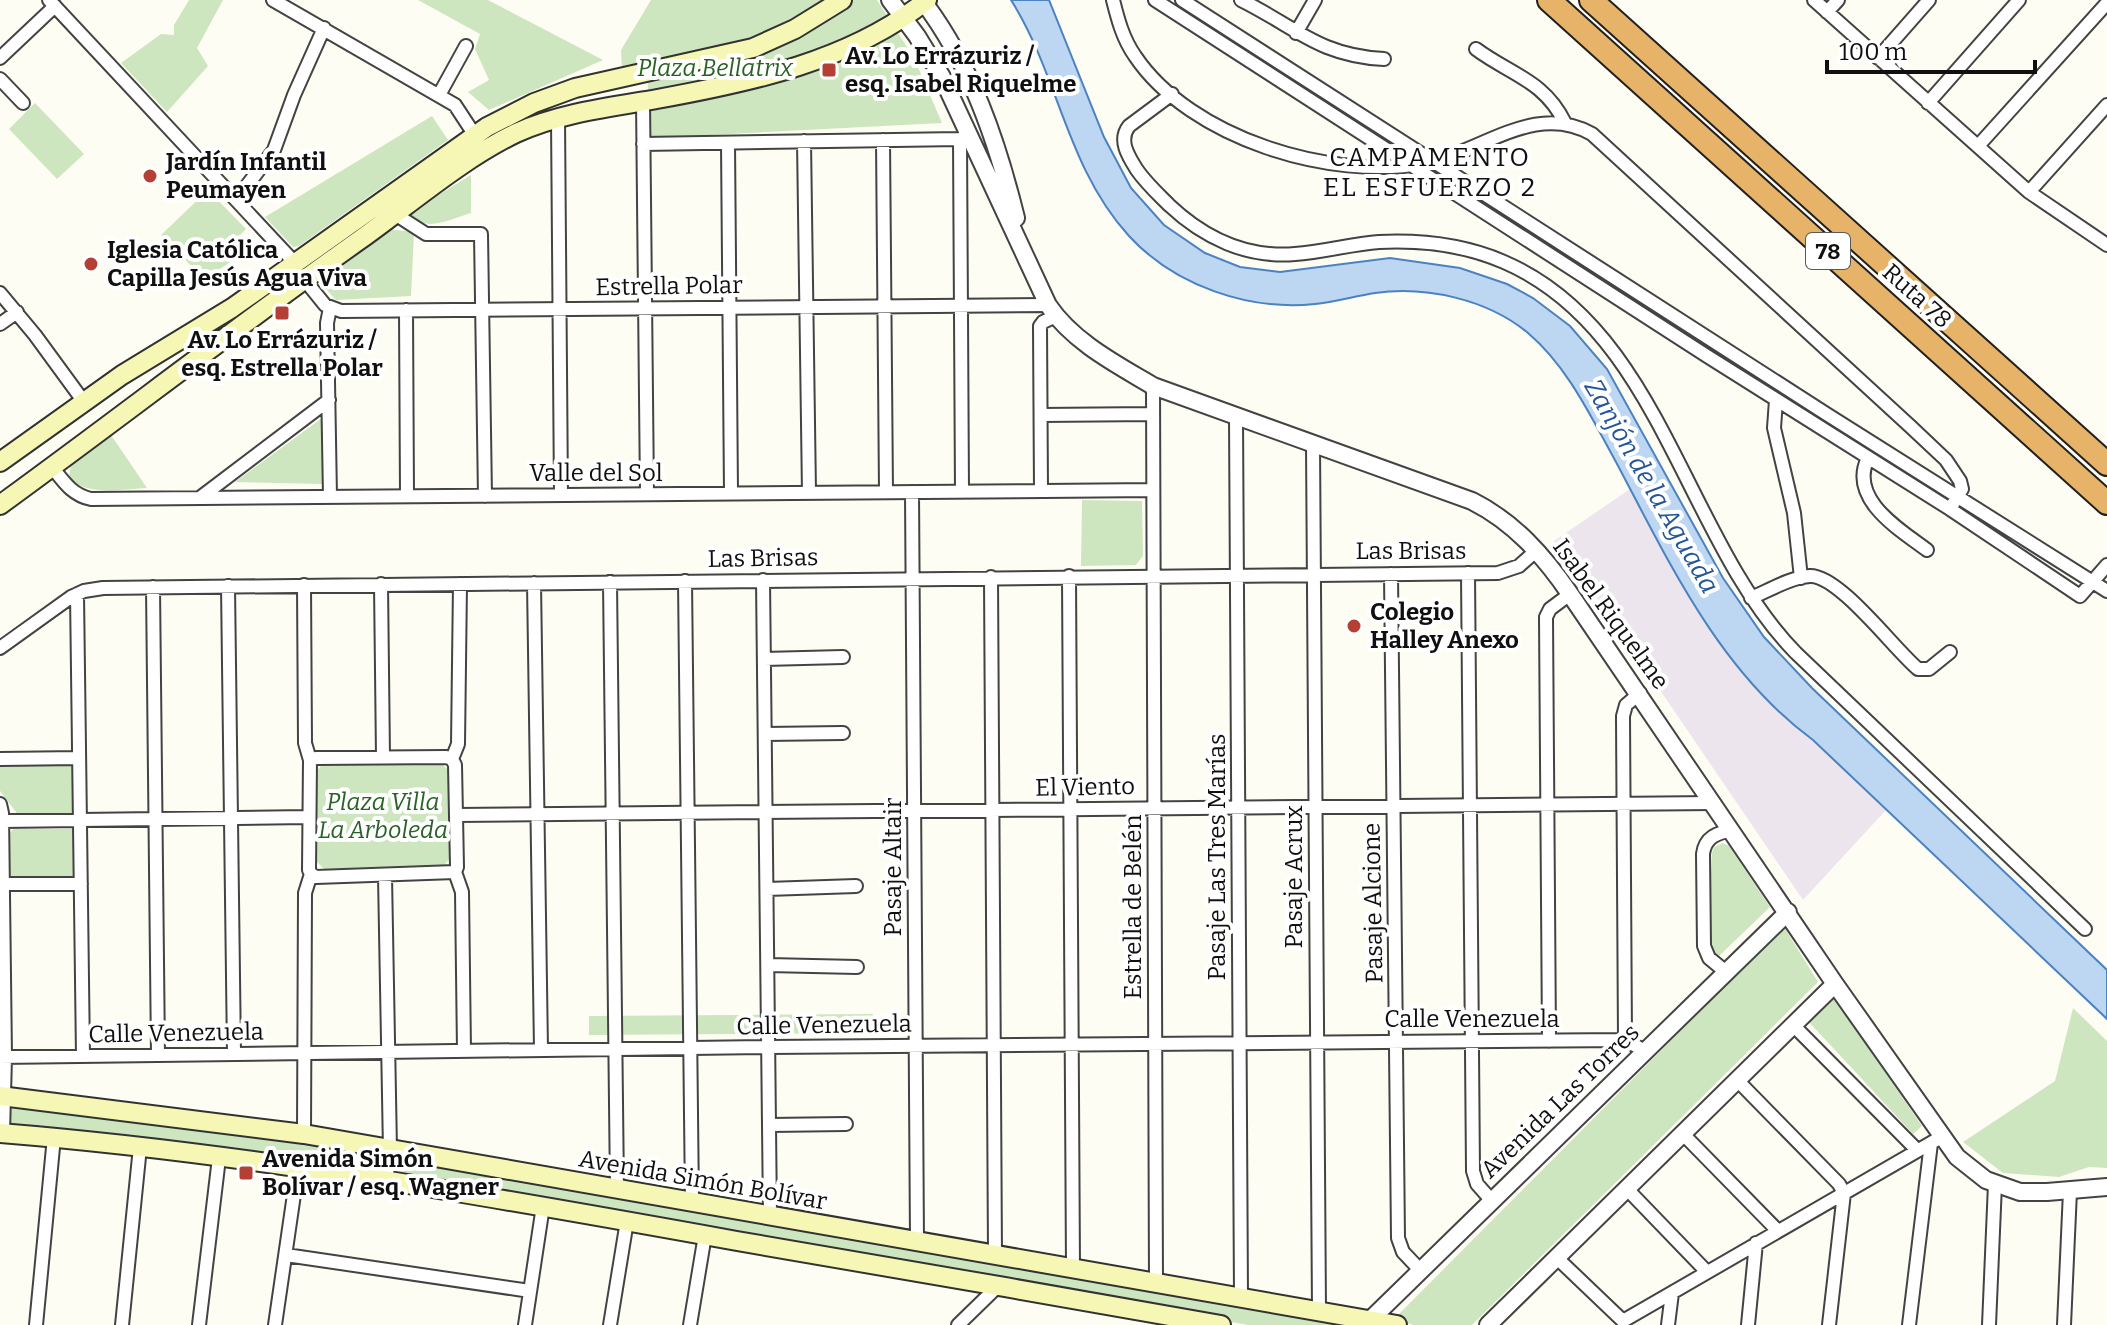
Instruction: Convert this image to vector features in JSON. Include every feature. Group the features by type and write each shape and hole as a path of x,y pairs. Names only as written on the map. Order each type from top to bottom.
{"highway":[{"name":"Ruta 78","path":"1549,0 2107,503"},
{"name":"Ruta 78","path":"1591,0 2107,464"}],"main road":[{"path":"0,462 143,362 217,318 474,134 558,93 753,48 795,29 842,0"},
{"path":"0,505 304,279 500,142 558,118 789,70 837,53 903,17 925,1"},
{"name":"Avenida Simón Bolívar","path":"2,1096 304,1134 1397,1325"},
{"path":"1,1133 298,1167 543,1206 1209,1324"}],"street":[{"path":"273,0 439,95 459,110 474,134"},
{"name":"Isabel Riquelme","path":"890,0 942,77 964,137 1052,310 1083,341 1153,386 1484,507 1514,528 1537,550 1640,693 1937,1139 1966,1166 1995,1184"},
{"path":"1113,0 1119,25 1130,49 1145,69 1172,94 1230,133 1291,156 1355,166 1410,165 1463,153 1512,129 1565,123 1584,129 1600,140 1946,460 1962,489 1950,509"},
{"path":"1182,0 2107,591"},
{"path":"1241,0 1296,33 1346,54 1384,59"},
{"path":"1296,33 1315,0"},
{"path":"1814,0 2029,192 2107,245"},
{"path":"1827,12 1838,0"},
{"path":"1878,58 1929,0"},
{"path":"1928,103 2019,0"},
{"name":"Isabel Riquelme","path":"925,1 953,46 976,92 1005,179 1022,247"},
{"path":"1163,2 1410,165 1950,509 2080,596 2107,565"},
{"path":"0,58 52,3 294,262"},
{"path":"1978,146 2107,3"},
{"path":"236,200 274,150 324,28"},
{"path":"439,95 466,46"},
{"path":"1476,49 1529,81 1554,104 1565,123"},
{"path":"0,79 23,103"},
{"path":"1172,94 1129,126 1123,142 1135,168 1148,185 1178,214 1207,233 1240,249 1262,253 1294,254 1395,242 1442,244 1502,261 1540,280 1568,301 1598,333 1634,384 1751,598 1767,621 1796,653 2085,929"},
{"path":"643,101 647,494"},
{"path":"2029,192 2107,105"},
{"path":"558,118 561,495"},
{"path":"643,144 964,137 962,492"},
{"path":"883,140 886,492"},
{"path":"804,141 809,493"},
{"path":"728,143 731,493"},
{"path":"395,214 426,234 481,234 485,496"},
{"path":"1583,275 1590,262"},
{"path":"304,279 320,301 330,308 327,323 330,497"},
{"path":"0,293 84,402"},
{"name":"Estrella Polar","path":"330,308 341,311 961,305 1052,310"},
{"path":"406,310 407,496"},
{"path":"1041,491 1040,326 1052,310"},
{"path":"0,324 17,312"},
{"path":"1707,356 1714,342"},
{"path":"1761,390 1769,377"},
{"name":"Estrella de Belén","path":"1153,386 1156,1283"},
{"path":"200,498 329,400"},
{"path":"1776,400 1774,428 1794,513 1801,578"},
{"path":"1041,415 1153,414"},
{"path":"1821,428 1828,415"},
{"name":"Pasaje Las Tres Marías","path":"1236,417 1241,1297"},
{"name":"Pasaje Acrux","path":"1313,444 1319,1311"},
{"path":"1868,458 1861,479 1869,498 1927,550"},
{"name":"Valle del Sol","path":"52,467 69,488 85,498 1153,490"},
{"name":"Pasaje Altair","path":"912,492 917,1241"},
{"name":"Las Brisas","path":"0,648 77,594 97,588 1468,573 1505,572 1519,566 1537,550"},
{"path":"1468,573 1473,1176 1492,1201"},
{"name":"Pasaje Alcione","path":"1391,574 1398,1238 1403,1252 1421,1271"},
{"path":"1069,576 1073,1268"},
{"path":"991,577 995,1254"},
{"path":"1751,598 1801,578 1815,577 1834,586 1918,669 1929,669 1950,652"},
{"path":"763,580 770,1216"},
{"path":"685,581 692,1202"},
{"path":"610,582 617,1189"},
{"path":"534,583 541,1050"},
{"path":"381,584 383,757"},
{"path":"460,584 458,744 452,759 457,815 455,872 462,892 464,1051"},
{"path":"304,585 305,743 310,760 308,817 311,874 305,893 307,1053 304,1134"},
{"path":"228,586 234,1054"},
{"path":"153,587 158,1055"},
{"path":"77,594 83,1056"},
{"path":"1549,1041 1546,617 1552,607 1570,594"},
{"path":"764,659 843,657"},
{"path":"1625,1040 1623,712 1640,693"},
{"path":"765,734 843,733"},
{"path":"310,760 383,757 452,759"},
{"path":"0,759 79,758"},
{"name":"El Viento","path":"457,815 1714,803"},
{"path":"0,804 3,884 1,1133"},
{"path":"2,821 308,817"},
{"path":"1726,972 1709,958 1704,946 1703,854 1704,845 1711,838 1732,830"},
{"path":"311,874 316,877 455,872"},
{"path":"385,876 390,1150 386,1182"},
{"path":"3,884 81,884"},
{"path":"767,889 856,886"},
{"name":"Avenida Las Torres","path":"1368,1322 1788,912"},
{"path":"768,965 857,967"},
{"path":"1488,1325 1835,984"},
{"path":"1793,1025 1917,1150"},
{"name":"Calle Venezuela","path":"3,1057 1625,1040 1645,1051"},
{"path":"1737,1080 1839,1184 1844,1193 1829,1325"},
{"path":"770,1125 846,1124"},
{"path":"1683,1134 1778,1231"},
{"path":"36,1325 54,1137"},
{"path":"1557,1258 1623,1321 1937,1139"},
{"path":"1909,1325 1937,1139"},
{"path":"122,1325 140,1147"},
{"path":"199,1325 219,1158"},
{"path":"275,1325 298,1167"},
{"path":"1989,1325 1995,1184 2033,1193 2107,1187"},
{"path":"1627,1189 1707,1272"},
{"path":"2064,1325 2070,1191"},
{"path":"525,1325 543,1206"},
{"path":"610,1325 627,1221"},
{"path":"692,1325 705,1235"},
{"path":"1748,1325 1756,1243"},
{"path":"286,1255 530,1291"},
{"path":"959,1325 997,1287"},
{"path":"1668,1325 1672,1293"}],"shaded area":[{"path":"1630,489 1678,579 1730,658 1777,711 1813,740 1886,810 1803,900 1602,605 1554,541"}],"green space":[{"path":"189,0 223,0 197,48 208,66 167,112 121,63 161,34 174,35 174,25"},
{"path":"418,0 488,0 603,60 489,110 468,92 489,80 475,49 480,34"},
{"name":"Plaza Bellatrix","path":"651,0 877,0 914,58 942,123 650,138 647,67 622,72 621,50"},
{"path":"35,103 84,154 57,179 9,129"},
{"path":"432,116 448,140 299,246 293,247 265,217"},
{"path":"471,175 471,213 430,224 407,214"},
{"path":"208,190 246,229 239,236 251,249 204,279 161,235"},
{"path":"387,229 414,232 411,296 336,300 321,284 324,275"},
{"path":"322,418 323,484 235,482"},
{"path":"111,435 147,488 95,490 69,477 71,464"},
{"path":"1082,500 1142,501 1143,556 1136,565 1081,566"},
{"name":"Plaza Villa La Arboleda","path":"441,763 450,772 450,858 442,868 324,869 316,861 314,774 321,766"},
{"path":"0,765 77,765 75,816 19,816 0,791"},
{"path":"13,829 72,829 78,854 73,879 12,880 9,876 8,836"},
{"path":"1723,843 1729,846 1770,907 1718,957 1708,937 1712,853 1714,847"},
{"path":"1784,927 1818,982 1472,1325 1413,1325 1394,1319"},
{"path":"1832,995 1922,1126 1913,1134 1808,1021"},
{"path":"2073,1008 2107,1041 2107,1168 2089,1167 2059,1177 2003,1173 1963,1142 2055,1081"},
{"path":"873,1014 873,1033 589,1035 589,1016"},
{"path":"9,1106 383,1154 380,1174 0,1126"},
{"path":"397,1160 1349,1325 1248,1325 395,1175"}],"water":[{"name":"Zanjón de la Aguada","path":"1011,0 1049,0 1104,137 1131,188 1164,225 1205,253 1240,267 1280,272 1390,258 1460,268 1507,284 1533,298 1570,326 1607,369 1723,578 1764,637 1812,688 2107,970 2107,1019 1750,682 1699,613 1578,393 1542,346 1512,321 1494,311 1455,298 1395,291 1315,304 1265,303 1214,291 1168,269 1129,236 1091,181 1041,59"}],"place":[{"name":"Av. Lo Errázuriz / esq. Isabel Riquelme","path":"829,70"},
{"name":"Jardín Infantil Peumayen","path":"150,176"},
{"name":"Iglesia Católica Capilla Jesús Agua Viva","path":"91,264"},
{"name":"Av. Lo Errázuriz / esq. Estrella Polar","path":"282,313"},
{"name":"Colegio Halley Anexo","path":"1354,626"},
{"name":"Avenida Simón Bolívar / esq. Wagner","path":"246,1173"}],"district":[{"name":"CAMPAMENTO EL ESFUERZO 2","path":"1430,172"}]}
